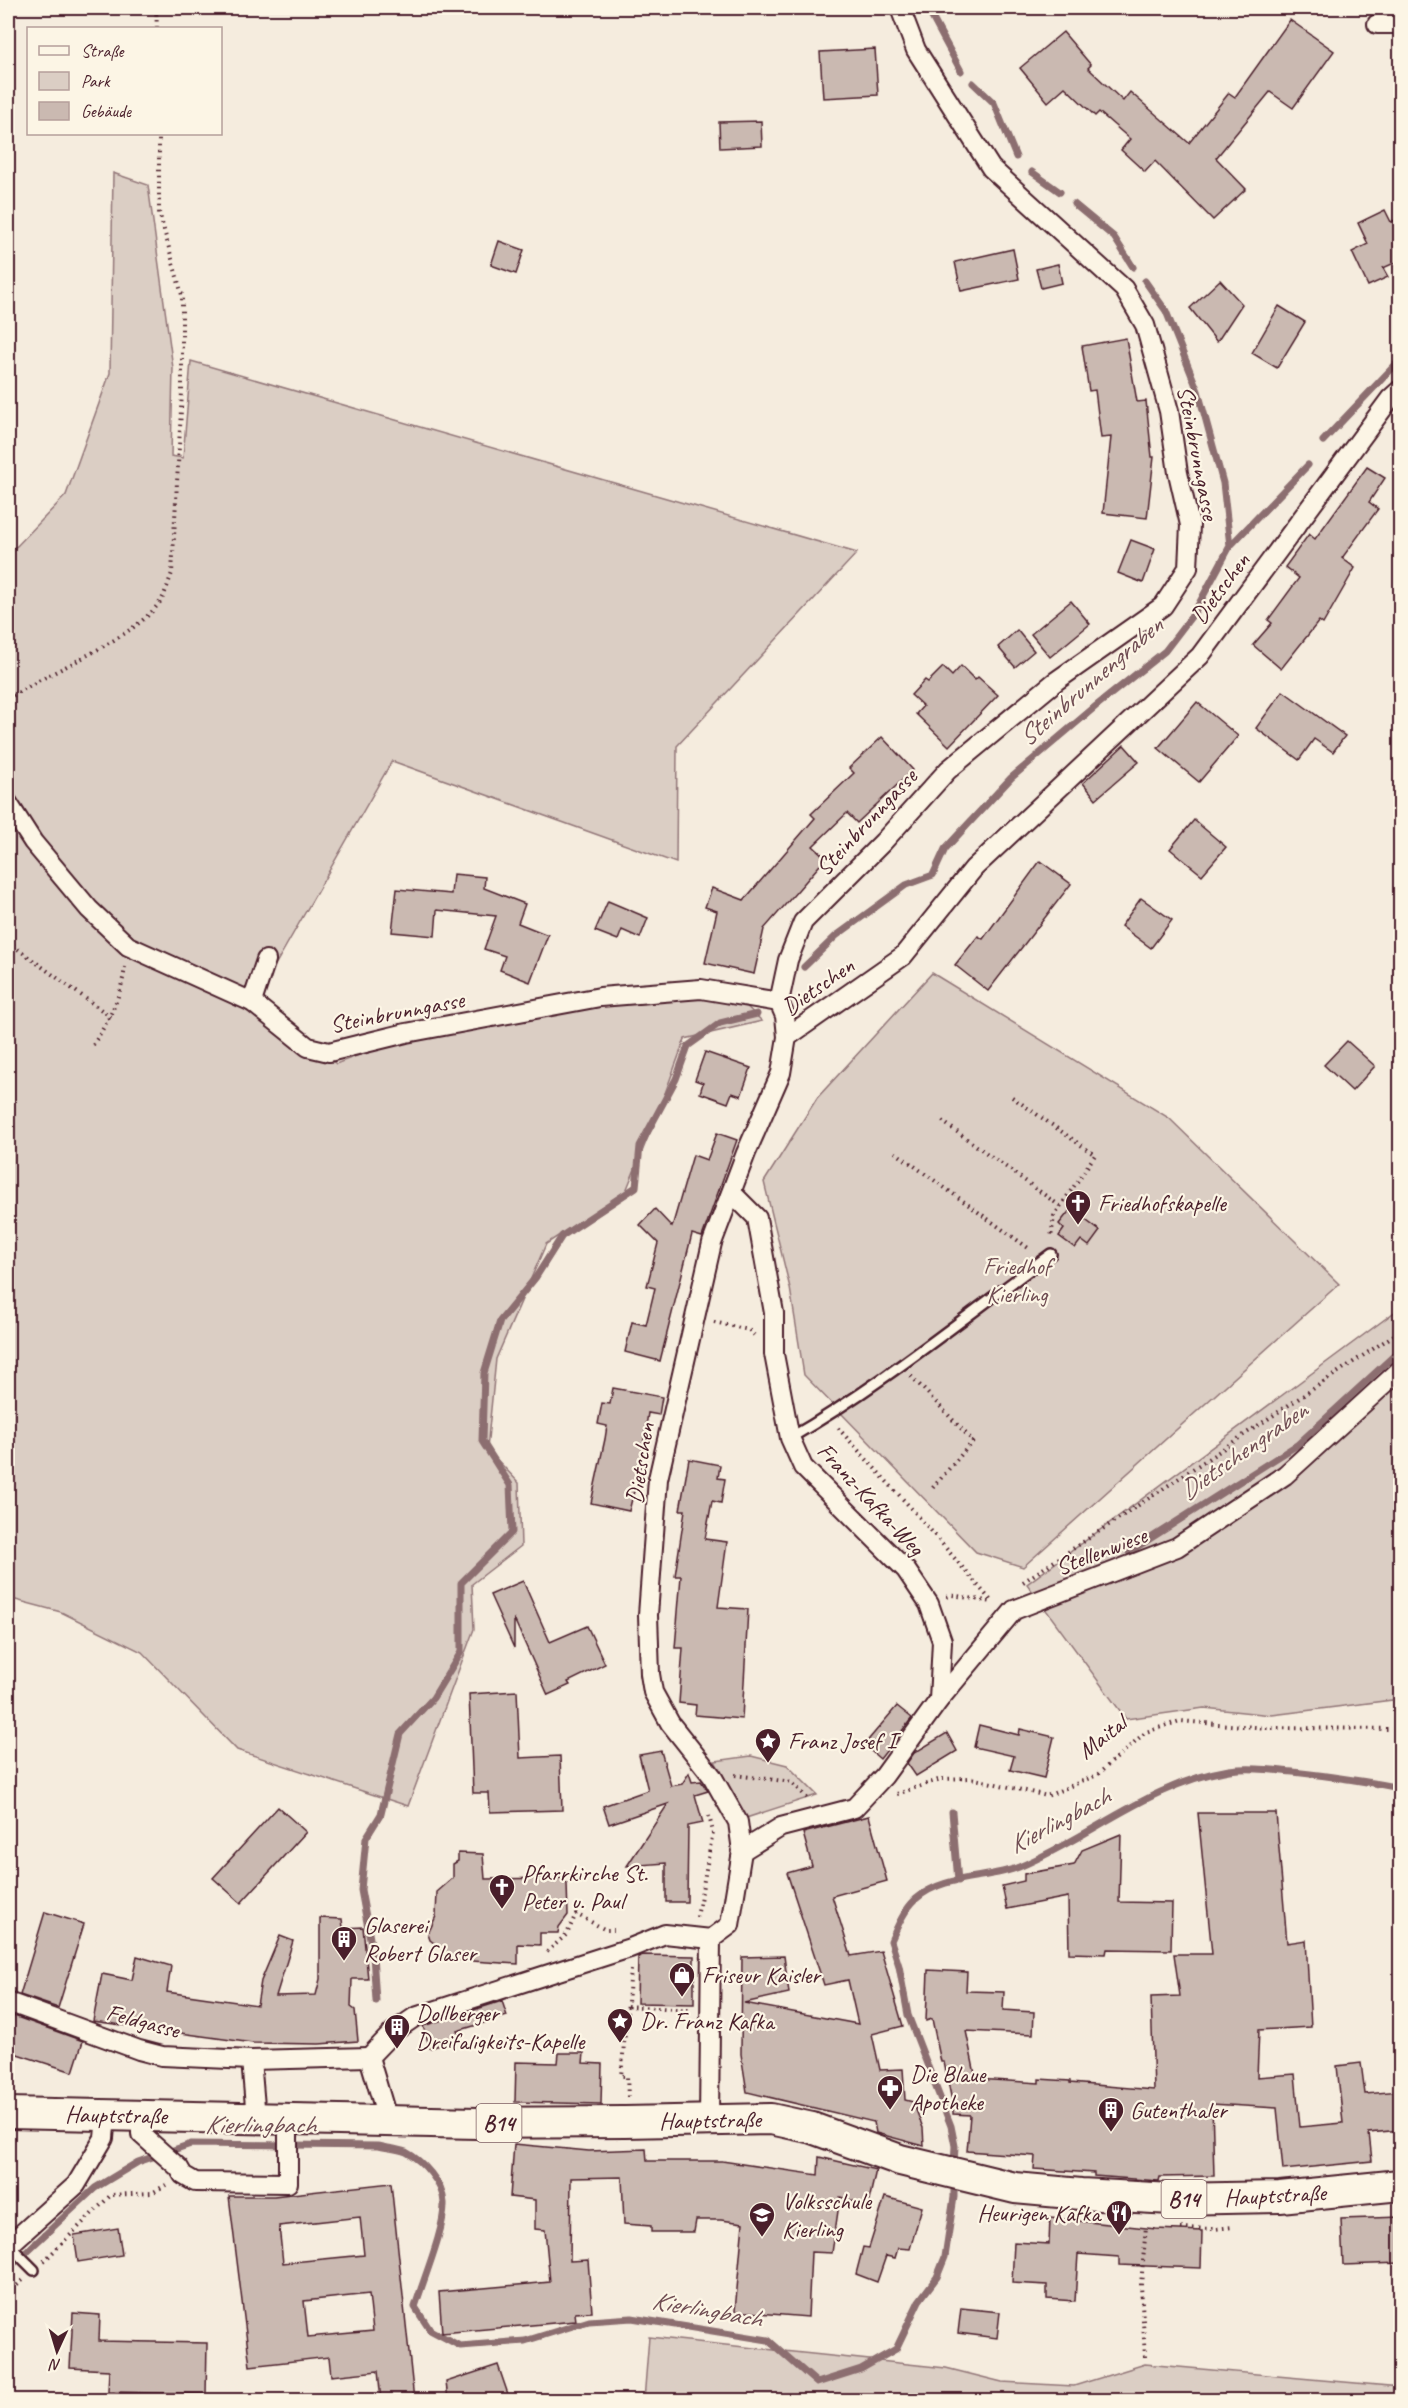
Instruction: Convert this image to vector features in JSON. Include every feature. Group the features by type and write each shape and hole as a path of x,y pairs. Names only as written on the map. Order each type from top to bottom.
{"main road":[{"name":"Hauptstraße","path":"8,2113 256,2118 288,2127 388,2121 615,2122 771,2119 812,2128 900,2160 955,2175 1027,2189 1172,2199 1280,2197 1401,2185"}],"street":[{"name":"Steinbrunngasse","path":"787,1036 785,1016 779,1002 788,960 803,922 883,842 948,770 1056,681 1163,606 1188,568 1190,525 1178,473 1169,411 1145,325 1124,289 991,168 916,50 900,8"},
{"path":"1377,24 1401,24"},
{"name":"Dietschen","path":"711,1939 730,1925 742,1851 738,1822 712,1776 670,1722 653,1692 650,1674 648,1615 658,1479 712,1244 746,1153 781,1073 787,1036 903,956 974,868 1200,656 1390,399 1401,390"},
{"name":"Steinbrunngasse","path":"8,803 33,842 89,909 128,946 252,1002 308,1047 329,1052 406,1033 600,997 701,989 779,1002"},
{"path":"252,1002 266,960"},
{"name":"Franz-Kafka-Weg","path":"732,1193 757,1218 774,1313 774,1354 790,1438 803,1467 906,1570 929,1604 942,1641 939,1700"},
{"name":"Stellenwiese","path":"854,1808 884,1776 939,1700 1014,1610 1177,1547 1285,1475 1401,1370"},
{"path":"742,1851 781,1827 854,1808"},
{"path":"256,2118 251,2060 369,2057 393,2032 415,2017 630,1948 665,1934 711,1939 709,2119"},
{"name":"Feldgasse","path":"8,2002 162,2056 251,2060"},
{"path":"369,2057 388,2121"},
{"path":"8,2246 76,2185 104,2138 106,2116"},
{"path":"141,2116 141,2134 195,2182 288,2183 288,2127"}],"lane":[{"path":"790,1438 828,1417 902,1366 1047,1257"},
{"path":"8,2246 34,2270"}],"path":[{"path":"156,8 157,27"},
{"path":"8,699 122,635 152,612 162,598 172,573 182,392 182,296 159,212 159,135"},
{"path":"8,942 111,1017"},
{"path":"93,1045 111,1017 123,984 128,946"},
{"path":"895,1152 1047,1257 1054,1216 1095,1155 1012,1097"},
{"path":"942,1121 1060,1206"},
{"path":"694,1321 711,1321 749,1330 774,1354"},
{"path":"1022,1583 1401,1330"},
{"path":"902,1366 972,1440 930,1491"},
{"path":"828,1417 993,1603"},
{"path":"952,1595 993,1603"},
{"path":"987,1612 993,1603 1003,1596"},
{"name":"Maital","path":"854,1808 941,1779 971,1778 1047,1796 1097,1775 1146,1732 1180,1720 1267,1728 1401,1729"},
{"path":"712,1776 745,1775 792,1782 807,1798 816,1818"},
{"path":"708,1811 713,1832 697,1917 711,1939"},
{"path":"541,1957 567,1934 576,1914"},
{"path":"628,2091 627,2076 621,2076 630,1983"},
{"path":"627,2006 710,2011"},
{"path":"8,2293 111,2195 152,2193 181,2171"},
{"path":"1145,2357 1141,2285 1146,2226"}],"green space":[{"path":"113,173 148,185 173,368 171,456 183,458 191,361 857,553 677,746 676,863 392,761 258,995 336,1064 408,1036 600,1002 701,995 741,1001 762,1021 685,1039 626,1191 546,1244 496,1359 487,1449 519,1483 521,1546 472,1584 474,1629 408,1806 237,1750 142,1652 61,1612 8,1598 8,551 17,546 66,495 110,373"},
{"name":"Friedhof Kierling","path":"932,973 1169,1118 1339,1284 1023,1567 976,1552 804,1375 790,1288 764,1182 817,1098"},
{"path":"1400,1308 1400,1699 1272,1715 1204,1708 1126,1719 1027,1584"},
{"path":"751,1756 787,1765 817,1795 746,1818 715,1761"},
{"path":"649,2337 946,2368 1002,2382 1074,2386 1145,2364 1400,2387 1400,2400 644,2400"}],"building":[{"path":"1290,20 1334,51 1293,108 1270,92 1216,158 1246,189 1213,220 1155,161 1145,172 1121,150 1130,139 1099,112 1095,116 1065,87 1048,102 1020,68 1063,32 1091,65 1088,68 1123,101 1130,92 1189,143 1229,93 1235,97"},
{"path":"875,49 878,95 823,98 820,52"},
{"path":"761,121 762,146 720,148 719,122"},
{"path":"1385,210 1391,222 1401,217 1401,260 1383,268 1388,277 1368,286 1352,252 1368,244 1358,223"},
{"path":"499,241 524,250 516,274 491,265"},
{"path":"1013,249 1019,279 961,291 955,262"},
{"path":"1058,264 1062,283 1041,288 1036,269"},
{"path":"1220,280 1242,304 1217,342 1190,308"},
{"path":"1279,306 1305,322 1277,368 1252,353"},
{"path":"1126,338 1137,402 1146,401 1152,457 1154,457 1147,518 1103,513 1111,437 1101,438 1095,390 1089,391 1082,346"},
{"path":"1367,467 1385,478 1369,502 1378,509 1342,558 1355,568 1323,624 1319,621 1281,669 1253,645 1272,623 1268,620 1299,578 1285,567 1309,534 1315,539"},
{"path":"1131,540 1155,549 1143,583 1118,573"},
{"path":"1071,601 1090,624 1050,657 1031,634"},
{"path":"1017,630 1034,651 1015,667 998,647"},
{"path":"961,666 975,680 978,677 998,695 949,746 916,714 923,706 911,695 925,680 928,682 943,667 952,676"},
{"path":"1283,691 1345,736 1333,752 1314,739 1299,760 1256,728"},
{"path":"1197,702 1238,736 1199,782 1158,748"},
{"path":"882,737 913,770 857,823 847,813 813,846 826,858 764,929 754,974 705,963 717,911 705,907 712,888 744,900 815,818 811,814 854,773 849,768"},
{"path":"1124,745 1139,762 1096,799 1083,783"},
{"path":"1194,820 1226,847 1202,875 1170,849"},
{"path":"1040,861 1071,884 988,991 955,965 978,936 983,939"},
{"path":"453,874 485,877 484,888 525,904 518,923 548,935 530,982 500,970 505,956 484,949 496,916 437,910 435,936 392,932 397,889 451,894"},
{"path":"1141,898 1172,920 1151,948 1121,926"},
{"path":"608,901 648,918 640,938 622,930 618,940 595,931"},
{"path":"1347,1041 1375,1066 1352,1091 1324,1065"},
{"path":"705,1052 751,1068 741,1096 732,1093 728,1103 700,1093 703,1083 695,1080"},
{"path":"717,1133 737,1140 702,1237 692,1234 660,1361 625,1352 632,1322 646,1325 655,1288 647,1286 658,1243 640,1225 655,1209 672,1227 693,1155 707,1160"},
{"name":"Friedhofskapelle","path":"1071,1209 1100,1231 1089,1246 1081,1240 1075,1248 1059,1236 1064,1229 1059,1224"},
{"path":"613,1388 662,1397 659,1415 648,1413 640,1467 629,1511 591,1503 607,1426 598,1424 602,1403 610,1404"},
{"path":"689,1459 720,1465 718,1478 725,1479 721,1503 712,1501 705,1539 727,1542 718,1607 748,1609 742,1719 695,1715 696,1705 679,1703 683,1648 675,1648 681,1576 675,1576 685,1510 680,1510"},
{"path":"523,1581 550,1642 587,1626 605,1664 568,1682 570,1685 548,1695 514,1619 514,1648 490,1595"},
{"path":"517,1691 520,1758 560,1756 562,1810 490,1812 489,1793 473,1793 469,1694"},
{"path":"897,1706 912,1718 880,1759 864,1745"},
{"path":"979,1725 1019,1735 1020,1729 1054,1737 1044,1778 1010,1770 1014,1756 974,1747"},
{"path":"947,1733 957,1751 916,1776 907,1763 914,1753"},
{"path":"661,1751 671,1786 682,1784 689,1773 692,1782 701,1781 708,1791 695,1795 703,1823 688,1826 687,1902 666,1902 666,1863 627,1866 668,1804 609,1824 603,1806 648,1790 639,1755"},
{"path":"278,1807 306,1832 241,1903 213,1878"},
{"path":"1198,1813 1276,1813 1287,1943 1306,1940 1311,2027 1259,2030 1257,2077 1295,2074 1300,2127 1343,2123 1337,2066 1361,2063 1365,2094 1401,2091 1401,2130 1369,2133 1372,2161 1283,2170 1277,2108 1212,2104 1214,2176 1160,2177 1159,2181 1034,2169 1035,2156 967,2151 970,2115 953,2114 944,2062 941,2062 932,2019 926,2021 928,1970 967,1972 966,1991 1004,1992 1003,2010 1034,2012 1033,2034 966,2031 976,2079 1039,2083 1039,2079 1154,2090 1151,1997 1180,1996 1174,1954 1212,1954"},
{"path":"869,1816 887,1881 832,1896 851,1956 881,1951 903,2026 872,2034 880,2070 903,2069 905,2100 913,2102 923,2128 924,2146 876,2133 874,2122 747,2092 741,2054 742,1957 784,1956 789,1993 744,2003 858,2024 848,1980 824,1985 787,1873 812,1866 803,1833"},
{"path":"1121,1834 1119,1902 1172,1903 1171,1950 1107,1949 1106,1954 1069,1953 1068,1897 1007,1909 1002,1886 1024,1881 1024,1874 1074,1865 1082,1850"},
{"name":"Pfarrkirche St. Peter u. Paul","path":"458,1853 483,1854 485,1879 562,1878 567,1884 568,1915 559,1927 558,1933 540,1933 540,1945 518,1944 518,1964 442,1959 442,1949 430,1940 428,1934 436,1916 437,1892 453,1878 453,1864 458,1861"},
{"path":"45,1912 84,1924 58,2008 20,1995"},
{"path":"320,1918 342,1919 343,1928 363,1927 368,1979 352,1979 351,2007 355,2010 358,2041 319,2044 253,2043 93,2021 102,1974 132,1980 137,1956 171,1966 167,1992 257,2005 261,1981 280,1936 293,1941 276,1996 316,1995 320,1979"},
{"path":"643,1955 694,1956 694,2004 637,2003 638,1957"},
{"path":"502,2001 507,2016 457,2031 461,2039 430,2048 423,2026"},
{"path":"14,2016 83,2041 73,2072 8,2051 8,2038"},
{"path":"559,2053 584,2053 583,2063 602,2064 601,2104 515,2102 516,2062 558,2063"},
{"path":"514,2144 589,2151 646,2149 647,2161 722,2161 818,2175 819,2157 876,2170 868,2205 840,2197 832,2253 811,2252 808,2317 735,2311 743,2223 696,2220 694,2232 651,2232 651,2226 624,2224 622,2177 571,2178 570,2261 588,2260 592,2312 575,2313 576,2321 442,2333 439,2292 550,2282 545,2230 535,2229 535,2200 510,2197"},
{"path":"391,2183 414,2400 381,2400 378,2371 331,2376 329,2357 250,2366 229,2196 274,2196","holes":["360,2217 364,2255 283,2263 279,2226","369,2294 373,2331 308,2337 304,2301"]},
{"path":"885,2197 922,2207 910,2249 898,2248 895,2258 886,2256 877,2282 856,2274 863,2247 869,2248"},
{"path":"1401,2217 1401,2263 1343,2265 1341,2219"},
{"path":"1050,2218 1156,2229 1202,2231 1201,2268 1119,2265 1119,2257 1078,2254 1075,2301 1047,2299 1047,2285 1012,2283 1014,2242 1049,2244"},
{"path":"118,2228 122,2255 78,2262 74,2235"},
{"path":"961,2308 1000,2312 997,2338 958,2333"},
{"path":"73,2313 100,2315 99,2341 207,2343 206,2394 108,2392 109,2370 70,2368"},
{"path":"498,2365 510,2400 448,2400 446,2382"}],"waterway":[{"name":"Steinbrunnengraben","path":"927,8 961,71"},
{"name":"Steinbrunnengraben","path":"973,83 994,103 1016,157"},
{"name":"Steinbrunnengraben","path":"1032,172 1060,192"},
{"name":"Steinbrunnengraben","path":"1074,204 1114,237 1133,267"},
{"name":"Steinbrunnengraben","path":"804,967 836,936 906,885 933,875 945,849 1011,778 1165,651 1194,613 1230,546 1223,483 1198,391 1166,311 1145,281"},
{"path":"1323,441 1400,360"},
{"path":"1230,546 1308,465"},
{"name":"Steinbrunnengraben","path":"376,2001 373,1955 361,1890 366,1838 381,1814 400,1734 433,1698 461,1652 461,1583 512,1532 510,1485 482,1441 484,1373 500,1321 536,1277 562,1236 636,1187 640,1146 676,1079 688,1046 720,1023 757,1014"},
{"name":"Dietschengraben","path":"1129,1552 1297,1445 1400,1350"},
{"name":"Kierlingbach","path":"954,2165 955,2146 951,2126 908,2015 899,1966 891,1941 904,1913 916,1899 939,1885 1019,1867 1147,1798 1173,1786 1229,1770 1293,1772 1400,1788"},
{"name":"Dietschengraben","path":"952,1812 958,1881"},
{"name":"Kierlingbach","path":"8,2269 95,2188 138,2162 191,2144 378,2146 403,2151 412,2156 431,2173 443,2195 441,2226 415,2307 430,2330 460,2346 525,2341 589,2321 632,2318 768,2340 817,2383 861,2369 896,2349 919,2301 937,2277 945,2257 954,2197 954,2179"}],"place":[{"name":"Friedhofskapelle","path":"1078,1226"},
{"name":"Franz Josef I","path":"768,1764"},
{"name":"Pfarrkirche St. Peter u. Paul","path":"502,1910"},
{"name":"Glaserei Robert Glaser","path":"344,1962"},
{"name":"Friseur Kaisler","path":"682,1998"},
{"name":"Dr. Franz Kafka","path":"620,2044"},
{"name":"Dollberger Dreifaligkeits-Kapelle","path":"397,2050"},
{"name":"Die Blaue Apotheke","path":"890,2111"},
{"name":"Gutenthaler","path":"1111,2133"},
{"name":"Heurigen Kafka","path":"1119,2236"},
{"name":"Volksschule Kierling","path":"762,2238"}]}
